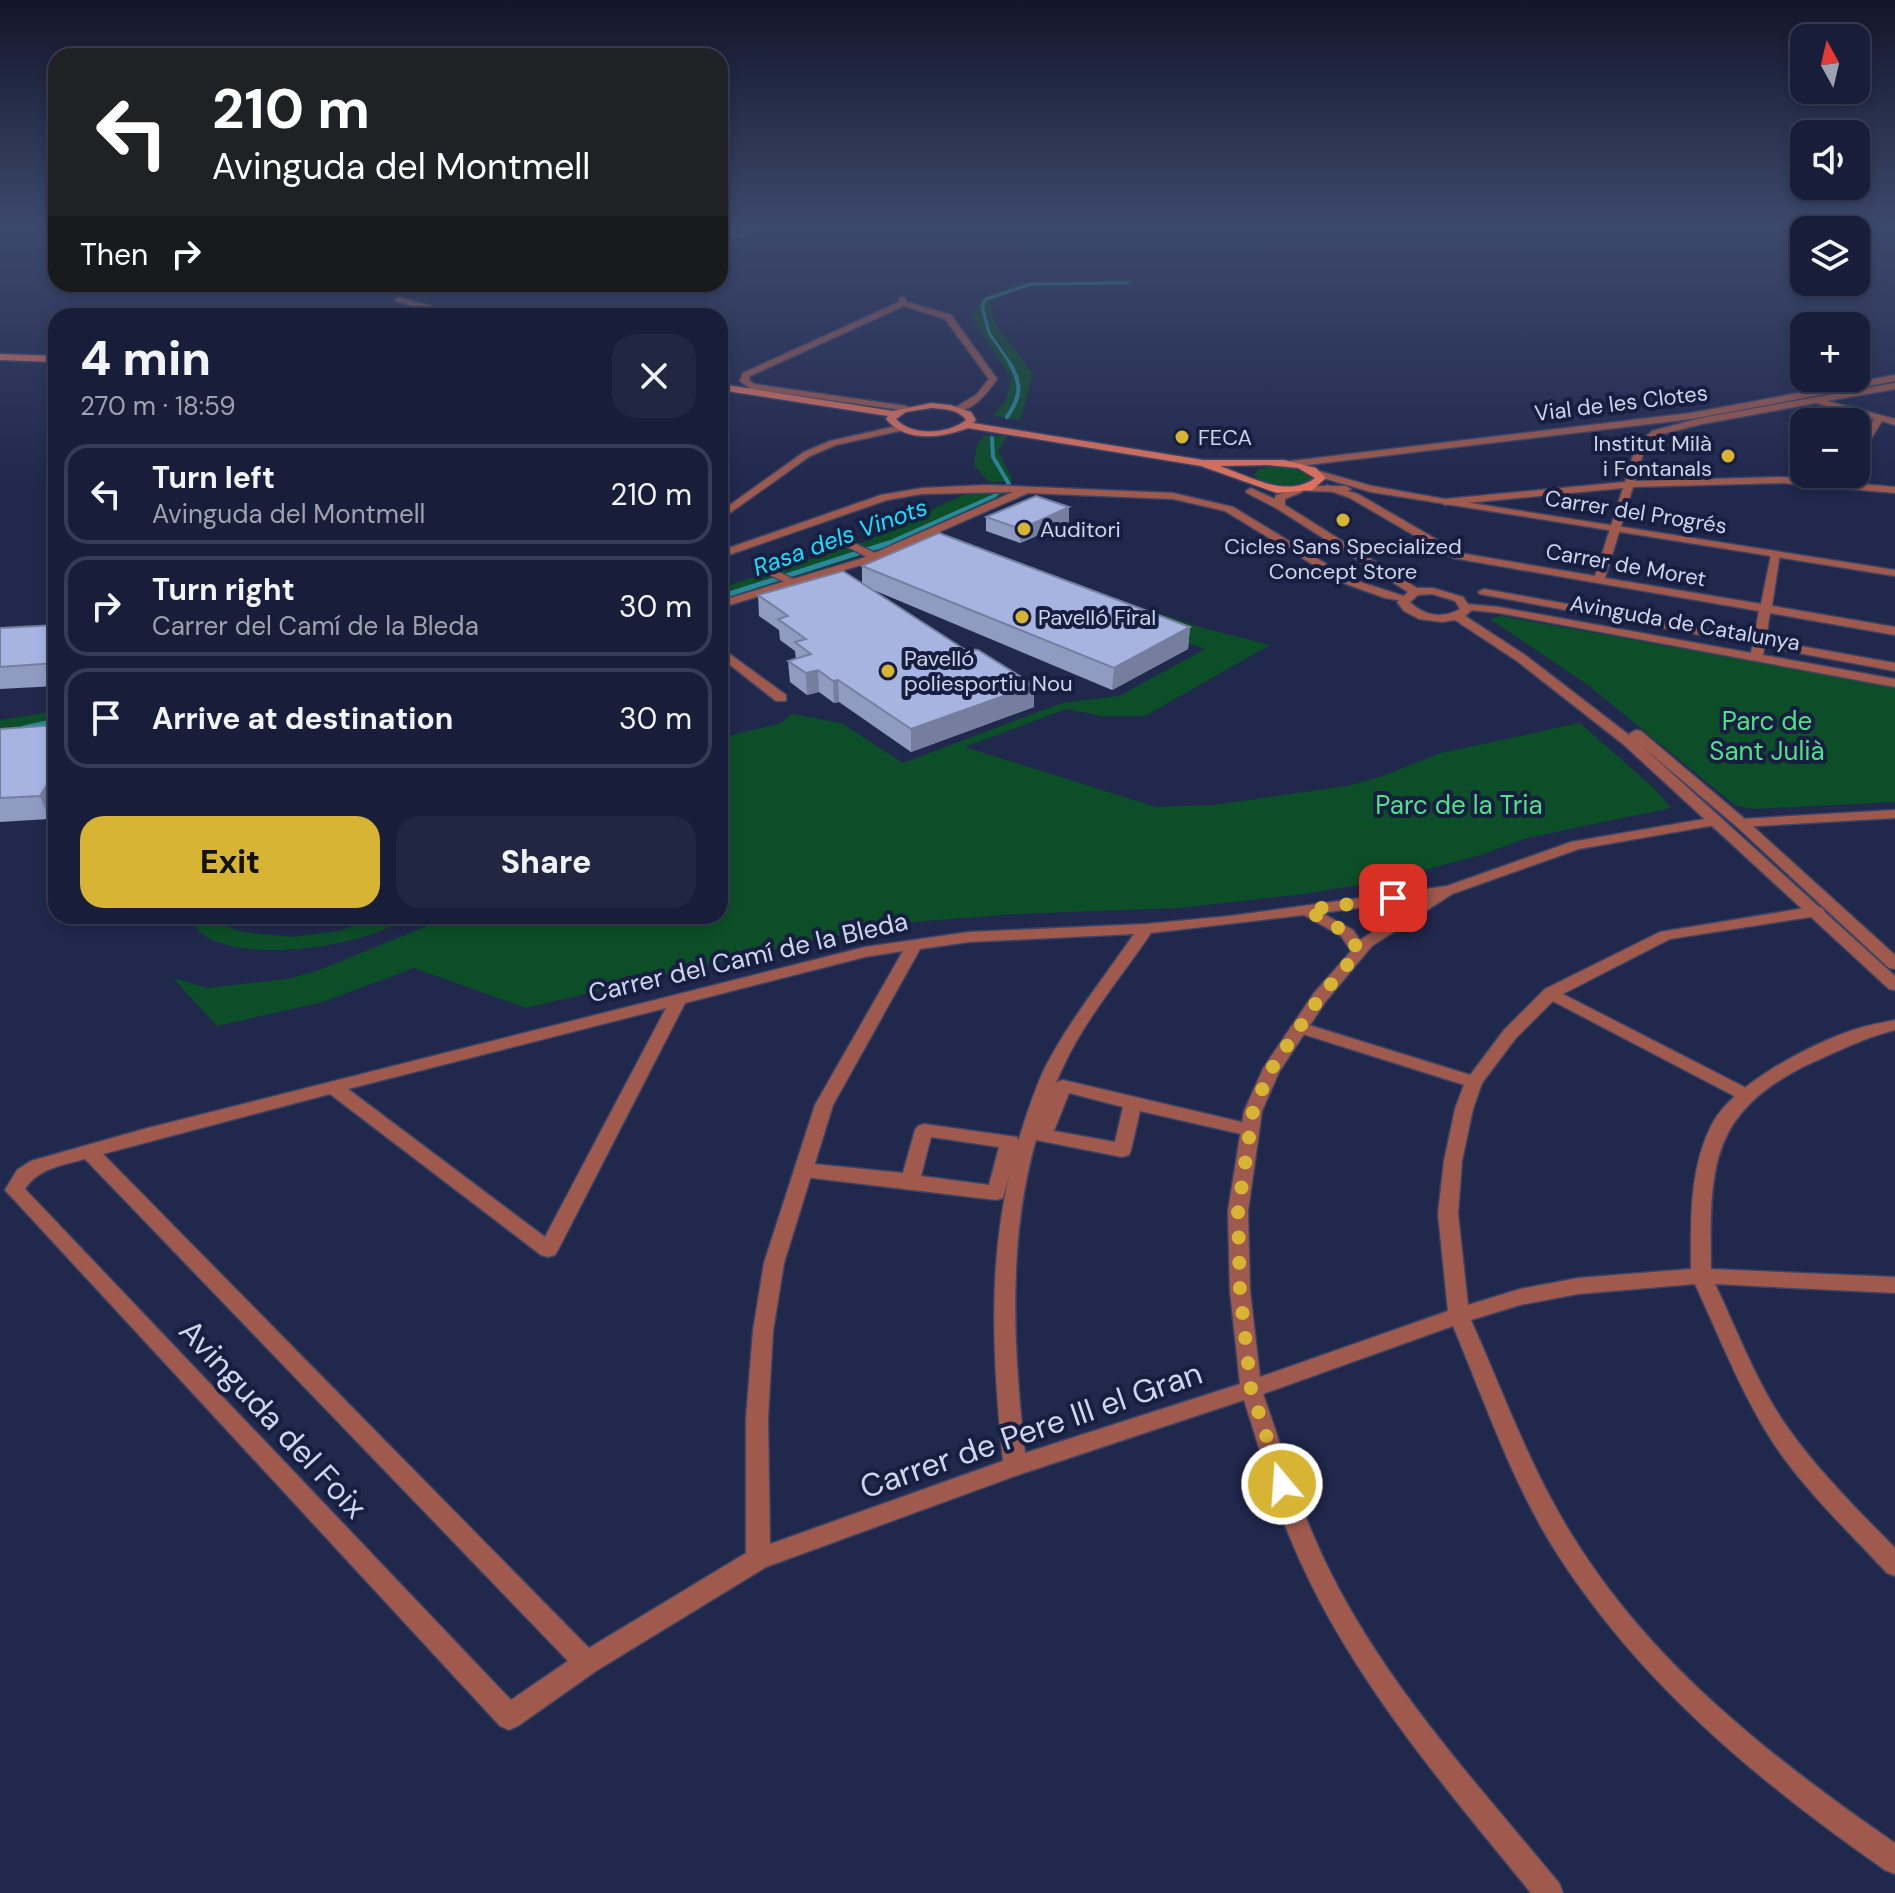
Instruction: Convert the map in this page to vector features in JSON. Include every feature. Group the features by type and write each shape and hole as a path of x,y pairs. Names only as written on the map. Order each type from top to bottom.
{"main road":[{"path":"0,357 48,359"},
{"path":"728,388 894,414 932,405 959,409 971,420 955,430 930,433 901,428 891,419 894,414"},
{"path":"967,425 1203,463 1291,464 1318,473 1320,482 1303,489 1267,488 1250,484 1203,463"},
{"path":"1250,484 1247,470 1261,464"}],"street":[{"path":"875,313 746,375 744,381 751,386 906,409"},
{"path":"938,313 948,317 993,379 979,397 959,409"},
{"name":"Vial de les Clotes","path":"1291,464 1691,416 1895,378"},
{"path":"1599,580 1641,446 1655,433 1895,386"},
{"path":"1814,401 1895,422"},
{"path":"1879,418 1895,416"},
{"path":"1870,433 1879,418"},
{"path":"728,511 807,454 833,443 901,428"},
{"name":"Vial de les Clotes","path":"1318,473 1328,462 1350,455"},
{"name":"Carrer del Progrés","path":"1318,473 1386,492 1895,573"},
{"path":"1445,502 1631,484 1790,479"},
{"path":"1250,484 1410,595"},
{"path":"1870,484 1895,490"},
{"path":"728,552 885,497 961,488 1173,496 1229,509 1347,581 1385,595 1452,595 1463,612 1628,741 1895,985"},
{"name":"Carrer de Moret","path":"1327,488 1346,492 1457,556 1895,631"},
{"path":"1280,506 1280,497 1303,489"},
{"name":"Carrer del Progrés","path":"1303,489 1371,489"},
{"path":"728,603 875,557 1025,491"},
{"path":"1363,501 1363,497 1371,493 1386,492"},
{"path":"844,541 875,557"},
{"path":"1756,657 1776,555"},
{"path":"761,567 795,583"},
{"path":"1484,592 1895,667"},
{"path":"1410,595 1405,606 1418,614 1438,618 1463,612 1528,654 1639,737 1741,823 1895,964"},
{"name":"Avinguda de Catalunya","path":"1463,612 1499,610 1895,683"},
{"path":"728,657 781,698"},
{"path":"1741,823 1895,814"},
{"name":"Carrer del Camí de la Bleda","path":"38,1166 332,1086 865,952 1009,934 1146,929 1450,890 1576,845 1716,821"},
{"path":"1450,890 1366,943 1299,1027 1270,1071 1253,1111 1238,1211 1240,1291 1251,1389 1302,1538 1327,1589 1379,1678 1429,1746 1549,1893"},
{"path":"1307,910 1347,933 1359,951"},
{"path":"1817,911 1666,935 1551,993 1510,1034 1474,1082 1464,1109 1453,1161 1448,1214 1459,1316 1531,1484 1564,1544 1613,1612 1673,1682 1771,1769 1895,1860"},
{"path":"1015,1466 1003,1361 1002,1281 1013,1185 1024,1144 1057,1062 1146,929"},
{"path":"758,1559 757,1418 763,1331 774,1263 824,1105 915,944"},
{"path":"1551,993 1746,1095"},
{"path":"332,1086 548,1250 679,999"},
{"path":"1895,1025 1858,1034 1779,1072 1746,1095 1721,1125 1707,1167 1701,1202 1701,1276 1779,1433 1818,1483 1895,1565"},
{"path":"1299,1027 1474,1082"},
{"path":"1133,1103 1122,1150 1043,1135 1063,1086 1250,1130"},
{"path":"804,1170 996,1193 1010,1142 924,1130 910,1181"},
{"name":"Avinguda del Foix","path":"90,1152 587,1663"},
{"name":"Avinguda del Foix","path":"38,1166 19,1180 16,1194 509,1717"},
{"name":"Carrer de Pere III el Gran","path":"509,1717 587,1663 758,1559 1015,1466 1251,1389 1459,1316 1520,1297 1578,1286 1701,1276 1895,1285"}],"green space":[{"path":"973,313 992,313 993,320 1033,374 1020,420 993,416 1005,401 1012,379 971,317"},
{"path":"986,435 1007,436 998,451 1013,481 989,482 974,465 977,444"},
{"path":"1273,466 1301,468 1314,478 1301,486 1284,487 1267,484 1254,475 1259,469"},
{"path":"971,491 1007,493 883,549 728,597 728,585 867,541"},
{"name":"Parc de la Tria","path":"986,555 1199,627 1270,645 1145,716 1103,716 1066,709 965,747 1156,807 1215,805 1347,786 1380,777 1441,753 1580,723 1656,790 1671,808 1527,838 1481,855 1383,881 1304,894 1179,908 1015,914 913,922 809,941 526,1008 414,968 323,1002 217,1026 173,978 207,988 288,979 319,970 432,924 728,924 728,736 781,723 792,714 841,723 903,763 1062,703 1119,696 1205,649 972,561"},
{"name":"Parc de Sant Julià","path":"1501,616 1895,687 1895,802 1754,809 1736,806 1588,685 1490,619"},
{"path":"48,712 48,727 0,736 0,720"},
{"path":"195,924 225,924 242,932 292,937 339,931 359,924 395,924 362,937 293,949 258,950 227,945 203,934"}],"building":[{"path":"1036,496 1069,507 1021,529 986,517"},
{"name":"Pavelló Firal","path":"939,533 1190,627 1114,668 862,566"},
{"name":"Pavelló poliesportiu Nou","path":"843,571 964,649 978,650 1034,685 911,729 838,680 833,681 818,670 806,673 788,661 811,654 795,642 806,639 778,619 788,616 758,595"},
{"path":"48,625 48,664 0,667 0,628"},
{"path":"48,726 48,783 40,796 0,798 0,729"}],"waterway":[{"path":"984,313 989,333 1012,366"},
{"path":"1007,417 1018,391 1017,378 1010,364"},
{"name":"Rasa dels Vinots","path":"887,544 994,496 1009,484 993,457 992,438"},
{"name":"Rasa dels Vinots","path":"728,594 887,544"},
{"name":"Rasa dels Vinots","path":"24,728 48,723"}],"place":[{"name":"FECA","path":"1182,437"},
{"name":"Institut Milà i Fontanals","path":"1728,456"},
{"name":"Cicles Sans Specialized Concept Store","path":"1343,520"},
{"name":"Auditori","path":"1024,529"},
{"name":"Pavelló Firal","path":"1022,617"},
{"name":"Pavelló poliesportiu Nou","path":"888,671"}],"route":[{"path":"1282,1484 1251,1389 1240,1291 1238,1211 1253,1111 1270,1071 1295,1031 1359,951 1347,933 1307,910 1393,898"}]}
